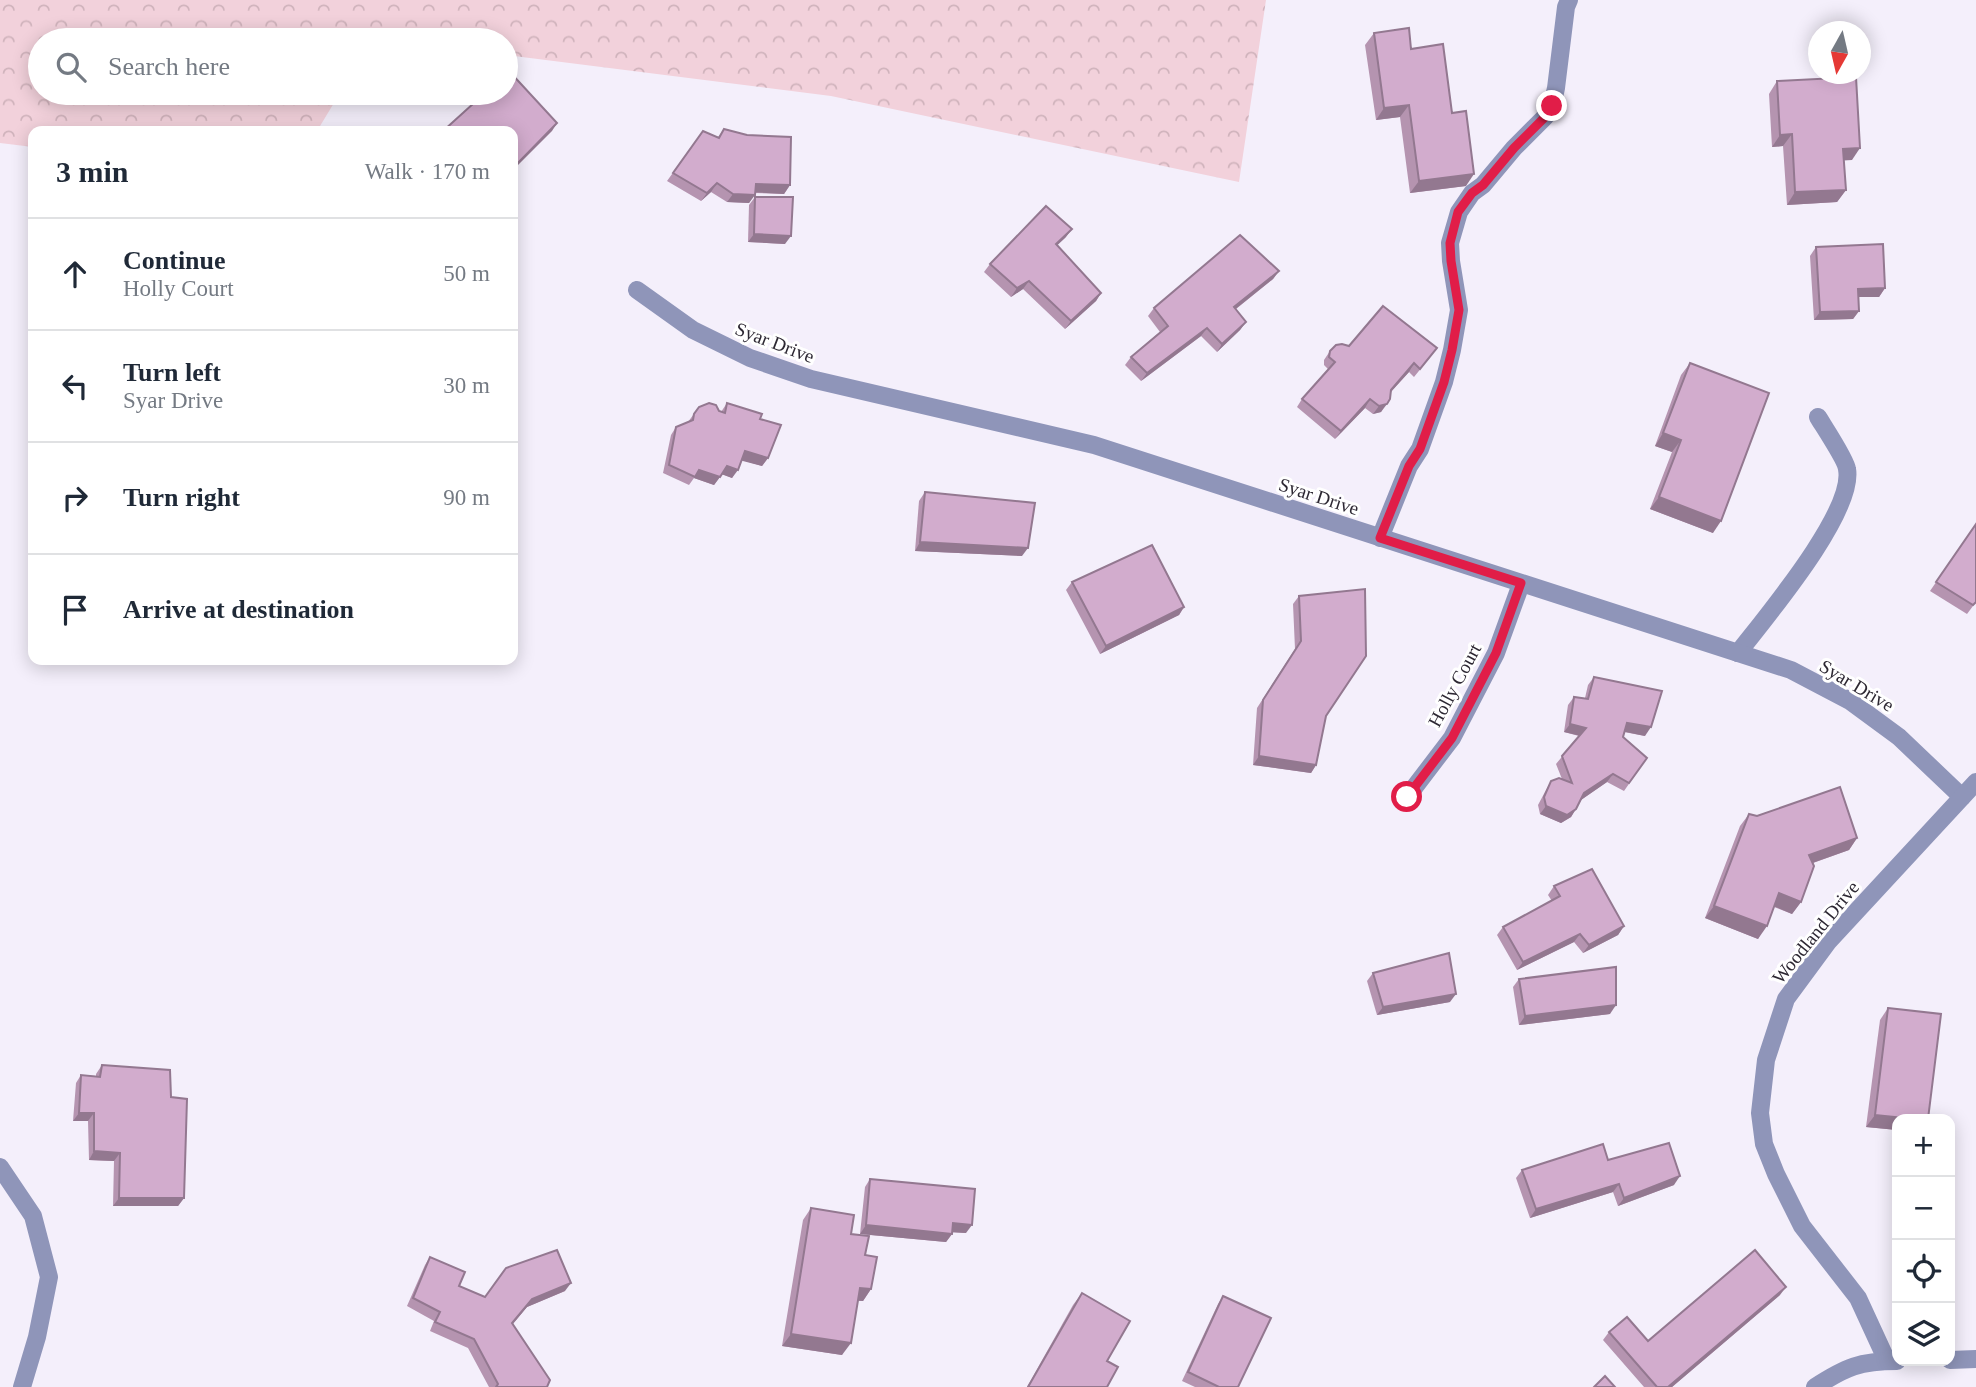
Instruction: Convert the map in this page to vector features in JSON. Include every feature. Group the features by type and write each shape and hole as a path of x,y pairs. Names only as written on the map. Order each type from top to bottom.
{"street":[{"path":"1380,538 1409,466 1420,449 1444,382 1452,350 1459,310 1450,243 1458,212 1472,193 1483,185 1552,106 1569,0"},
{"name":"Syar Drive","path":"637,290 693,330 750,358 811,379 1094,445 1791,670 1850,701 1899,737 1962,797"},
{"path":"1738,653 1822,539 1845,492 1847,469 1818,417"},
{"name":"Holly Court","path":"1407,797 1452,738 1496,653 1521,583"},
{"name":"Woodland Drive","path":"1892,1361 1858,1298 1802,1226 1776,1174 1764,1144 1760,1113 1766,1060 1786,999 1828,942 1976,782"},
{"path":"0,1167 33,1216 49,1276 37,1337 22,1387"},
{"path":"1955,1360 1976,1359"},
{"path":"1815,1387 1840,1371 1866,1362 1892,1361"}],"green space":[{"path":"0,0 1266,0 1239,182 831,96 518,57 518,28 28,28 28,105 333,105 320,126 28,126 28,146 0,143"}],"building":[{"path":"1409,28 1411,49 1443,44 1452,113 1466,111 1474,174 1419,181 1409,105 1384,108 1374,33"},
{"path":"1808,79 1808,84 1856,84 1860,148 1843,149 1846,190 1795,192 1792,134 1780,135 1777,81"},
{"path":"518,81 557,123 518,163 518,126 449,126 472,105 518,105"},
{"path":"724,129 747,135 791,137 790,185 756,184 755,195 733,194 717,183 707,193 673,173 703,131 719,138"},
{"path":"755,197 793,197 791,236 754,234"},
{"path":"1046,206 1072,229 1056,244 1101,293 1071,321 1029,281 1017,288 990,264"},
{"path":"1240,235 1279,271 1234,307 1246,322 1222,344 1207,328 1147,373 1131,357 1168,326 1154,308"},
{"path":"1883,244 1885,288 1858,289 1859,311 1820,312 1816,247"},
{"path":"1383,306 1437,348 1420,369 1414,363 1391,390 1387,404 1379,406 1370,399 1341,431 1302,399 1335,362 1329,357 1330,351 1336,345 1349,346"},
{"path":"1690,363 1769,393 1721,521 1659,497 1681,440 1663,433"},
{"path":"709,403 725,413 727,403 762,414 760,419 781,425 768,458 745,451 738,470 727,466 720,477 699,470 695,477 669,465 676,427 693,420 699,407"},
{"path":"925,492 1035,503 1028,548 920,542"},
{"path":"1976,524 1976,602 1973,605 1936,582"},
{"path":"1152,545 1184,607 1106,646 1072,582"},
{"path":"1365,589 1366,656 1326,716 1316,765 1259,756 1263,700 1301,641 1299,596"},
{"path":"1594,677 1662,691 1651,727 1627,723 1623,737 1647,758 1629,783 1613,774 1584,793 1576,809 1567,815 1546,806 1544,797 1551,781 1559,778 1572,783 1562,756 1586,728 1570,724 1574,697 1588,699"},
{"path":"1840,787 1857,838 1809,855 1814,866 1801,902 1779,893 1767,926 1714,906 1749,814 1757,816"},
{"path":"1592,869 1624,926 1589,945 1580,934 1523,962 1503,927 1560,896 1554,886"},
{"path":"1449,953 1456,994 1383,1007 1373,973"},
{"path":"1616,967 1616,1005 1525,1016 1519,979"},
{"path":"1888,1008 1941,1014 1929,1114 1875,1115"},
{"path":"102,1065 170,1070 171,1097 187,1099 184,1198 119,1198 120,1153 94,1151 94,1113 79,1113 81,1075 100,1077"},
{"path":"1669,1143 1680,1176 1624,1198 1619,1184 1536,1209 1522,1170 1603,1144 1608,1160"},
{"path":"870,1179 975,1189 972,1225 953,1223 952,1234 866,1225"},
{"path":"811,1208 854,1215 851,1234 869,1236 865,1255 877,1257 871,1289 860,1288 851,1343 791,1334"},
{"path":"557,1250 571,1283 532,1299 512,1323 550,1380 547,1387 496,1387 498,1384 474,1339 435,1322 440,1312 413,1298 430,1257 465,1272 459,1286 485,1297 506,1268"},
{"path":"1755,1250 1786,1287 1668,1387 1657,1387 1609,1332 1627,1317 1648,1341"},
{"path":"1082,1293 1130,1321 1107,1361 1118,1367 1107,1387 1028,1387"},
{"path":"1223,1296 1271,1318 1238,1387 1219,1387 1188,1372"},
{"path":"1605,1376 1615,1387 1594,1387"}],"route":[{"path":"1407,797 1452,738 1496,653 1521,583 1380,538 1409,466 1420,449 1444,382 1452,350 1459,310 1450,243 1458,212 1472,193 1483,185 1552,106"}]}
